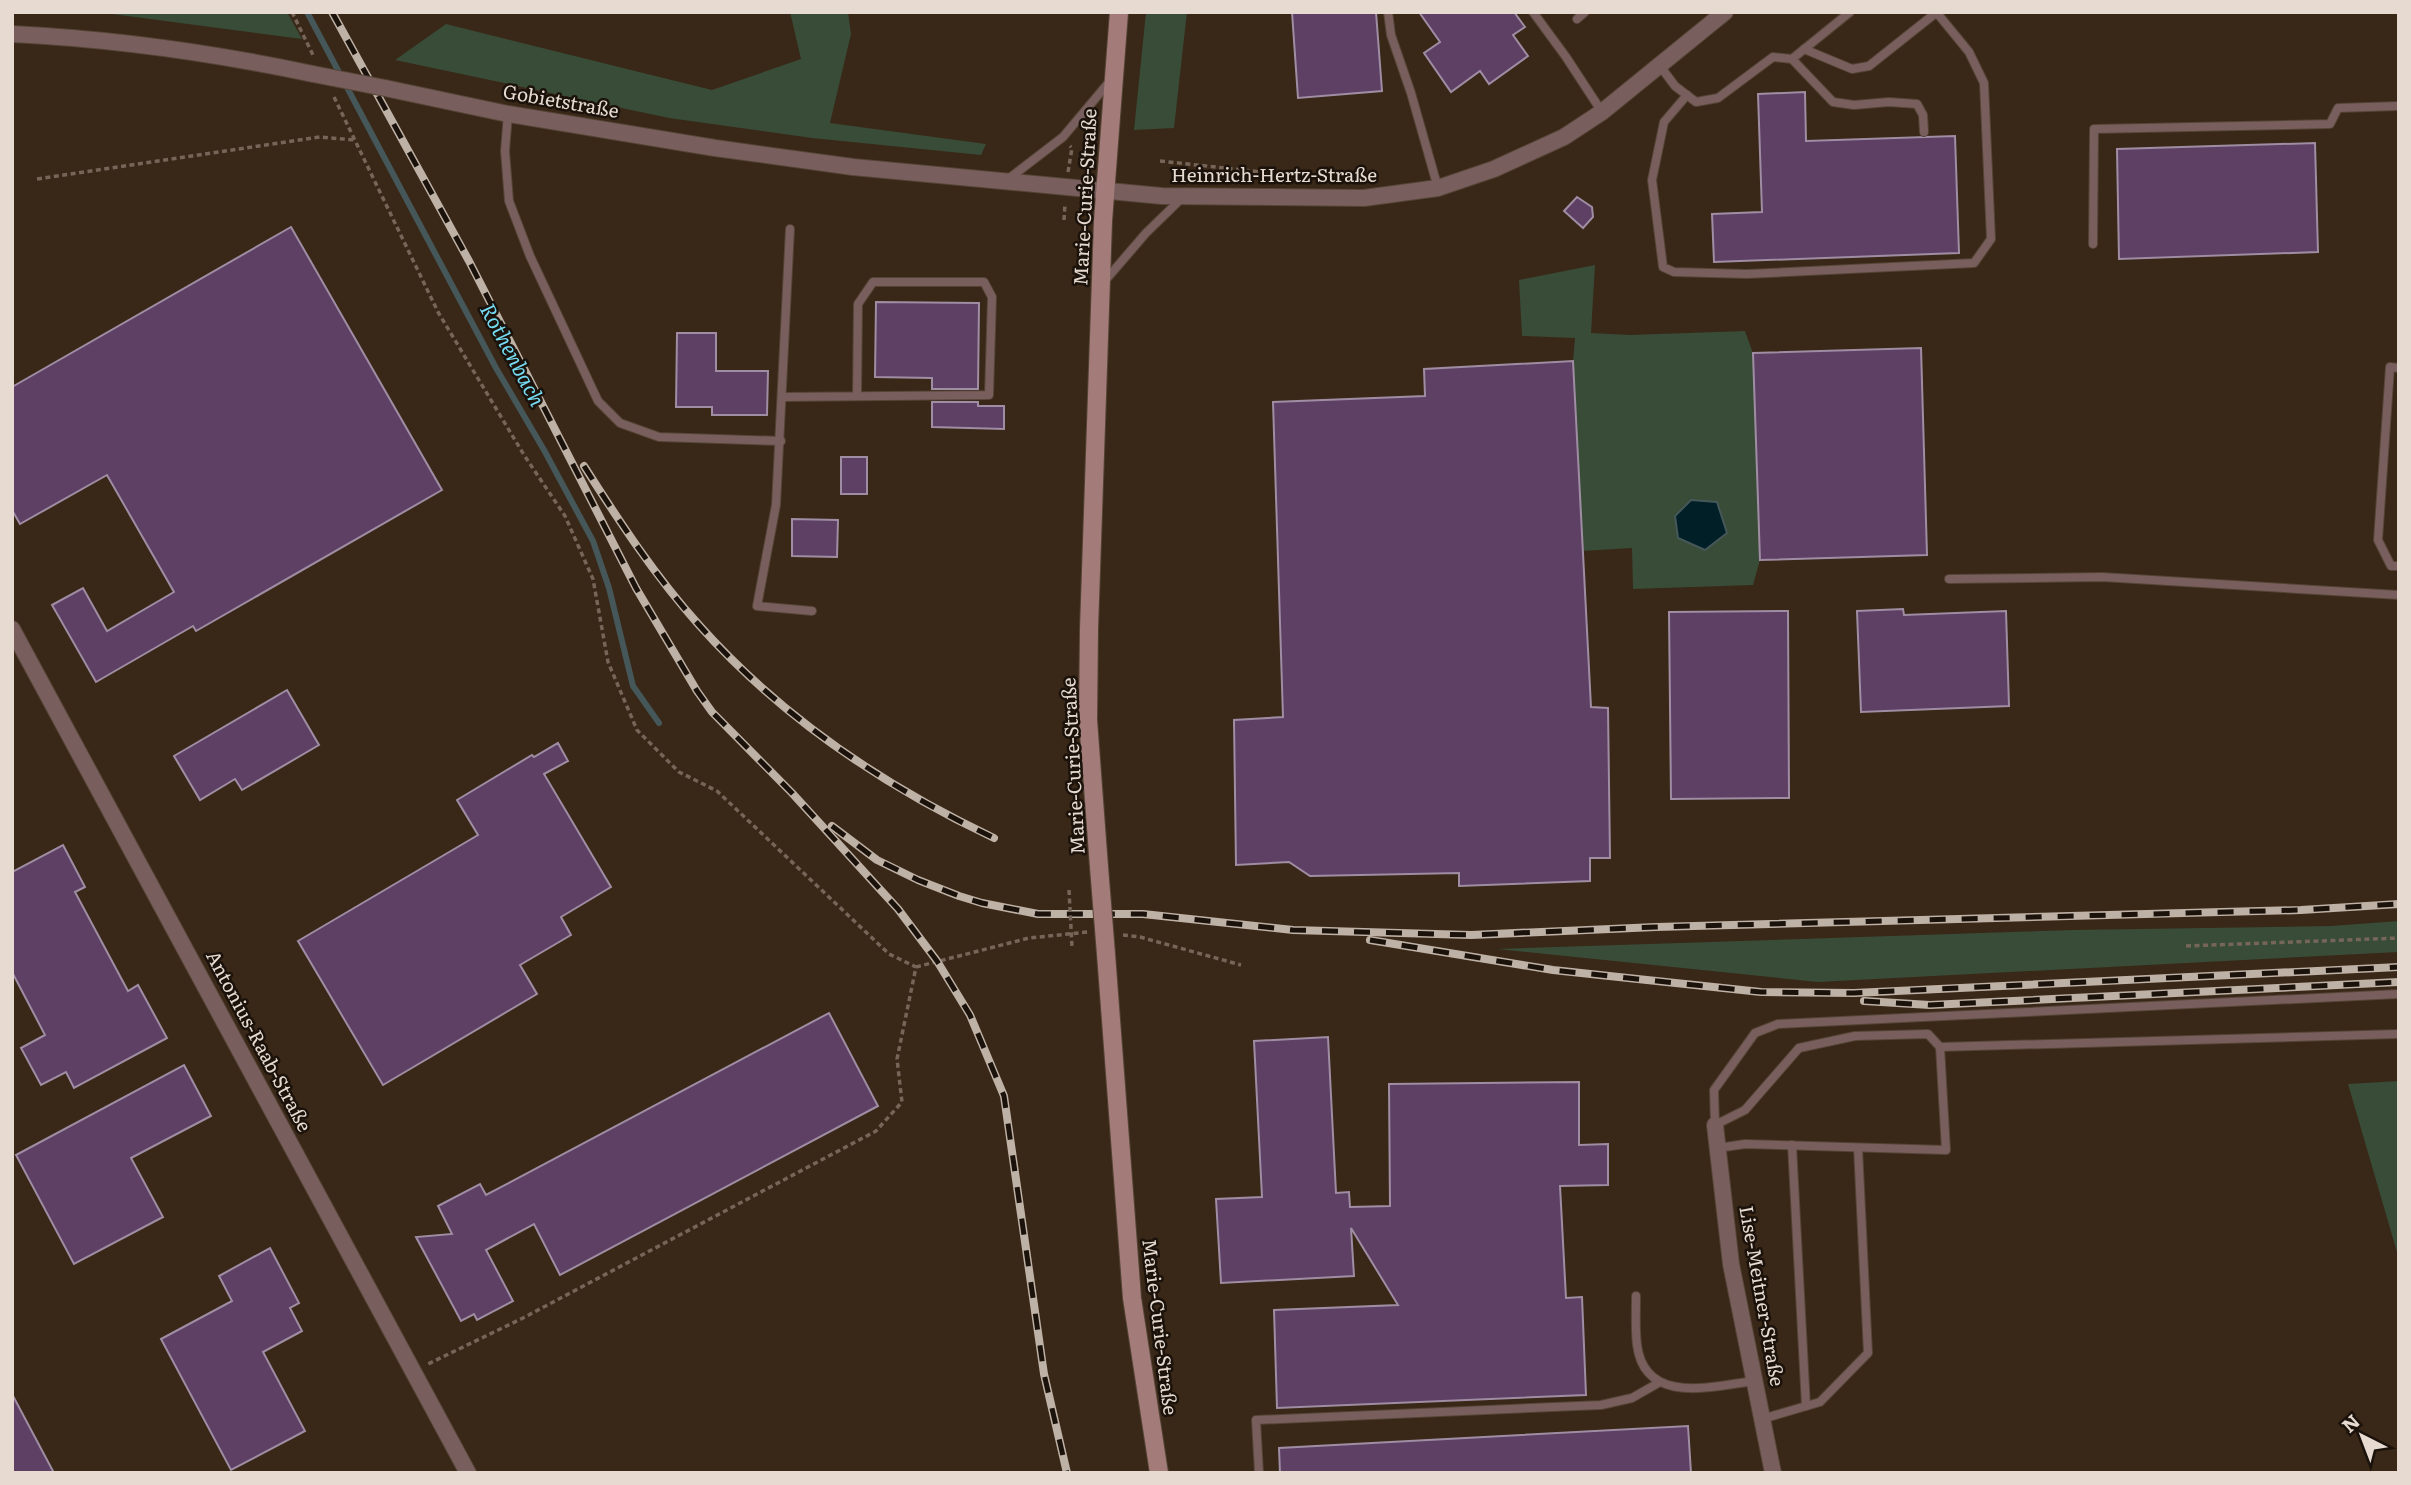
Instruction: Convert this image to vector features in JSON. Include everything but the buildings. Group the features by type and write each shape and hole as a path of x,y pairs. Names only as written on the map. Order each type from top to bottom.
{"main road":[{"name":"Marie-Curie-Straße","path":"1119,12 1101,285 1088,720 1132,1298 1160,1473"}],"street":[{"name":"Heinrich-Hertz-Straße","path":"1106,191 1183,197 1364,198 1438,188 1494,169 1564,137 1602,112 1725,12"},
{"name":"Gobietstraße","path":"12,34 79,37 314,66 384,88 508,114 729,150 853,167 1106,191"},
{"name":"Antonius-Raab-Straße","path":"12,629 468,1473"},
{"name":"Lise-Meitner-Straße","path":"1715,1125 1731,1264 1773,1473"}],"lane":[{"path":"1388,12 1391,35 1438,188"},
{"path":"1533,12 1602,112"},
{"path":"1577,19 1585,12"},
{"path":"1792,59 1850,12"},
{"path":"1687,95 1664,122 1652,180 1663,267 1674,272 1747,274 1974,263 1991,239 1984,83 1969,52 1937,12 1869,66 1852,69 1804,49"},
{"path":"1660,66 1675,86 1696,102 1718,98 1773,57 1792,59 1833,103 1917,104 1923,115 1924,132"},
{"path":"1005,181 1063,137 1114,76"},
{"path":"2093,244 2094,129 2330,124 2338,108 2399,106"},
{"path":"508,114 505,151 509,201 530,256 598,401 620,423 659,437 781,441"},
{"path":"1101,285 1146,233 1183,197"},
{"path":"790,229 776,505 757,606 812,611"},
{"path":"783,397 989,395 992,298 984,282 873,282 858,304 857,396"},
{"path":"2399,368 2390,367 2378,540 2391,566 2399,566"},
{"path":"1949,579 2102,577 2399,595"},
{"path":"1718,1148 1745,1144 1946,1150 1940,1047 1928,1034 1855,1036 1799,1048 1745,1110 1715,1125 1714,1090 1755,1033 1778,1024 2399,994"},
{"path":"1940,1047 2399,1034"},
{"path":"1792,1145 1806,1406"},
{"path":"1762,1419 1821,1402 1868,1353 1858,1147"},
{"path":"1636,1296 1637,1346 1644,1368 1660,1382 1674,1388 1686,1388 1754,1381"},
{"path":"1259,1473 1256,1420 1601,1405 1632,1398 1660,1382"}],"path":[{"path":"292,12 314,66"},
{"path":"332,94 438,312 524,455 565,516 593,579 608,662 637,730 679,772 717,792 889,954 916,967 1029,938 1089,932"},
{"path":"37,179 320,137 355,140"},
{"path":"1160,161 1289,175 1307,181"},
{"path":"1069,890 1072,947"},
{"path":"1114,934 1140,937 1241,965"},
{"path":"2186,946 2399,938"},
{"path":"414,1371 523,1318 876,1131 902,1102 897,1059 916,967"}],"green space":[{"path":"97,12 287,12 302,39"},
{"path":"790,12 848,12 851,34 830,123 986,144 981,155 812,138 669,118 395,60 446,24 712,90 801,59"},
{"path":"1146,12 1187,12 1174,128 1134,130"},
{"path":"1595,265 1591,333 1630,335 1745,331 1753,353 1760,560 1753,585 1633,589 1632,548 1582,551 1573,361 1575,338 1522,336 1519,280"},
{"path":"2399,921 2399,952 1818,982 1497,949 2073,930 2331,926"},
{"path":"2399,1081 2399,1259 2348,1084"}],"water":[{"path":"1691,500 1717,502 1727,533 1705,550 1678,538 1675,516"}],"waterway":[{"name":"Rothenbach","path":"307,12 496,368 593,541 609,588 633,686 659,723"}],"railway":[{"path":"332,12 469,261 636,588 697,691 712,712 792,793 898,909 937,961 970,1015 1004,1096 1044,1374 1067,1473"},
{"path":"584,466 667,587 699,625 764,690 799,719 874,772 913,796 994,838"},
{"path":"832,826 877,860 918,880 982,903 1038,914 1143,914 1293,930 1471,935 1656,927 2301,910 2399,904"},
{"path":"1370,940 1553,970 1761,992 1854,993 2399,967"},
{"path":"1864,1001 1930,1005 2399,982"}]}
